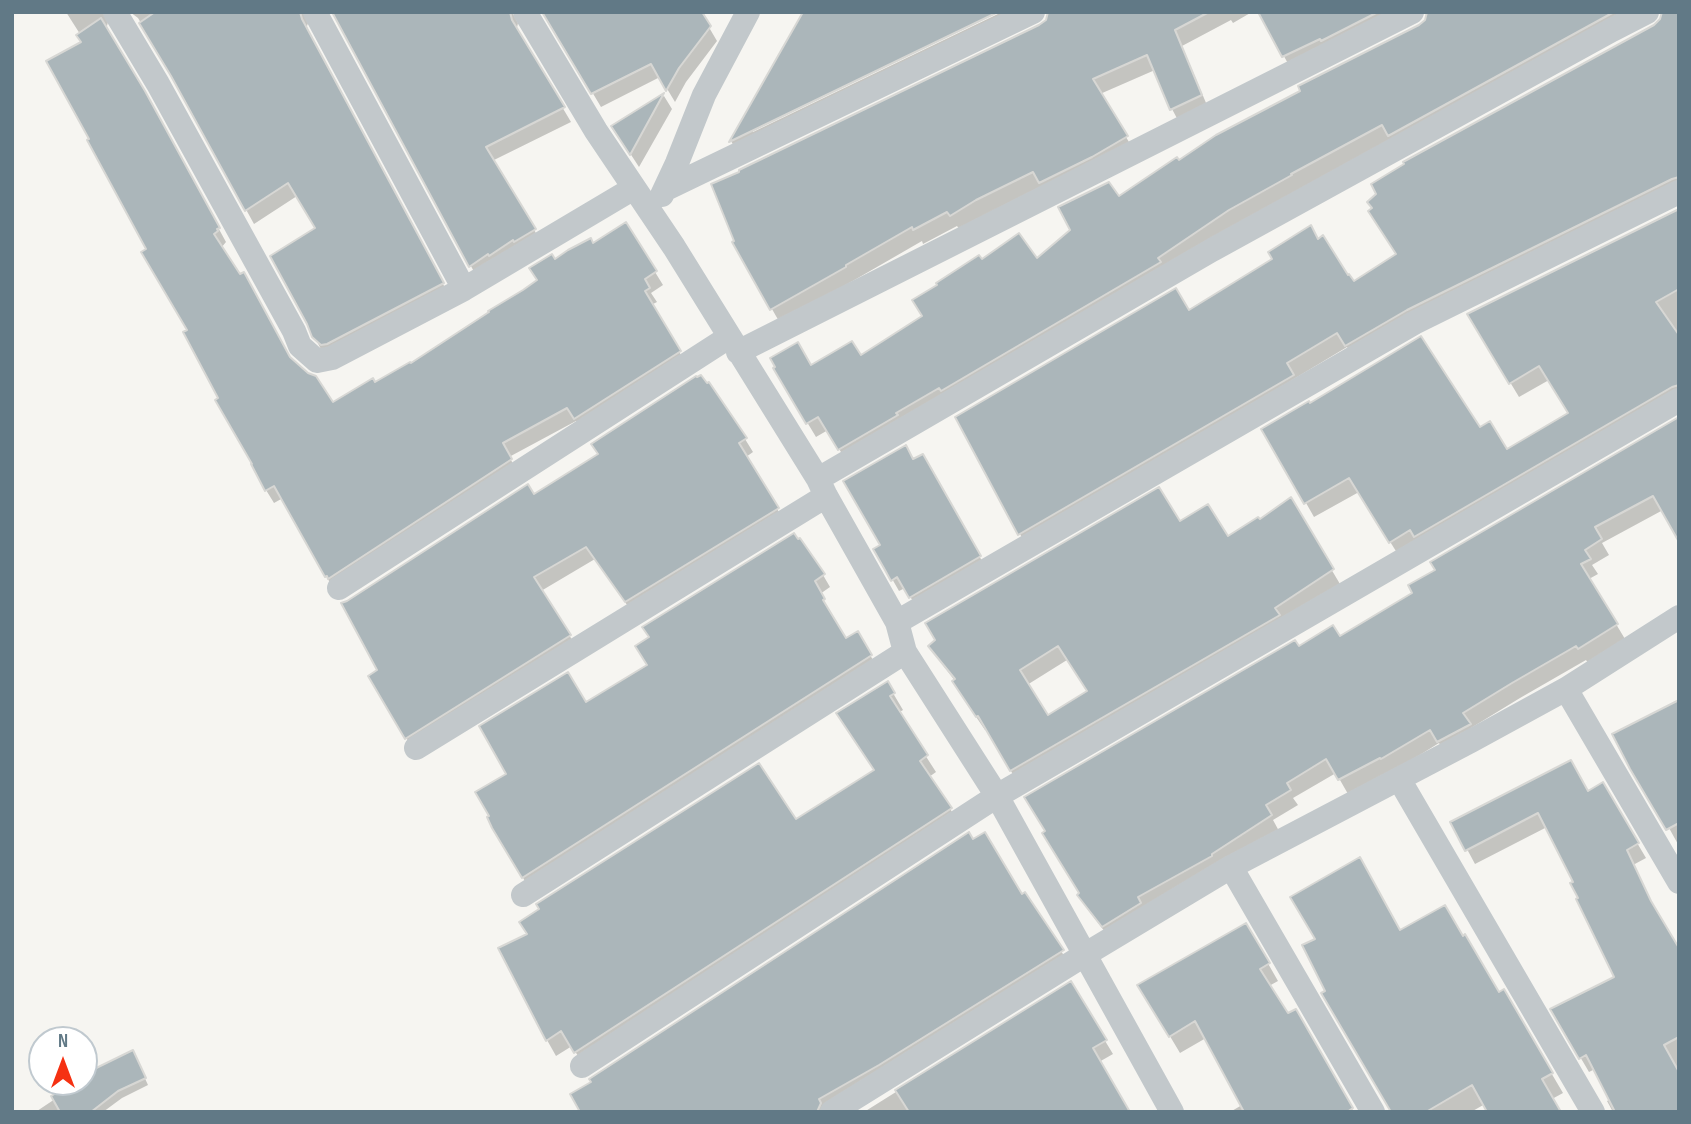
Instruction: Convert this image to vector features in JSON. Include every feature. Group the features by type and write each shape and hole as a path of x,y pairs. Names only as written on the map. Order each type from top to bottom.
{"street":[{"path":"116,12 159,84 300,346 317,361 332,358 641,198 659,201 739,17"},
{"path":"315,12 464,289"},
{"path":"525,12 596,131 674,247 822,487 897,622 905,652 997,796 1171,1111"},
{"path":"666,190 1033,12"},
{"path":"339,588 733,344 1412,12"},
{"path":"416,748 822,487 1212,250 1647,12"},
{"path":"897,622 1415,323 1679,192"},
{"path":"583,1066 997,796 1679,400"},
{"path":"832,1112 1231,867 1566,689 1679,617"},
{"path":"523,895 905,652"},
{"path":"1566,689 1679,882"},
{"path":"1399,779 1593,1112"},
{"path":"1231,867 1373,1112"}],"building":[{"path":"155,12 300,12 444,283 327,344 321,345 312,337 270,256 315,228 288,183 245,211 139,23"},
{"path":"332,12 510,12 512,20 565,107 486,147 536,229 469,267"},
{"path":"542,12 702,12 711,26 679,68 666,91 651,64 591,94"},
{"path":"803,12 998,12 729,142"},
{"path":"1048,12 1209,12 1175,30 1202,95 1170,110 1147,55 1093,79 1128,136 1039,183 1033,172 950,216 947,212 913,230 912,227 770,310 732,242 734,241 711,184 1039,25 1046,20"},
{"path":"1258,12 1378,12 1282,57"},
{"path":"1427,12 1614,12 1388,136 1382,125 1291,174 1229,210 1158,258 1161,262 941,391 939,388 896,413 898,415 838,450 818,417 806,424 773,368 775,367 770,358 798,342 811,365 852,341 861,355 922,316 912,300 979,255 982,259 1019,233 1037,258 1070,230 1058,207 1109,182 1119,196 1177,157 1179,160 1216,135 1300,91 1298,86 1419,25 1425,20"},
{"path":"1662,12 1679,12 1679,177 1407,310 1345,346 1337,333 1287,363 1294,375 1018,535 955,417 1176,288 1189,310 1272,259 1268,252 1311,225 1318,239 1323,235 1354,281 1396,254 1368,211 1372,208 1367,202 1376,194 1371,184 1404,164 1403,162 1654,25"},
{"path":"101,18 145,91 220,228 214,234 240,274 244,272 290,357 308,373 316,376 333,402 373,378 375,382 411,363 523,290 537,280 529,268 552,254 555,259 591,238 593,243 626,222 657,271 645,279 650,288 645,291 681,351 574,419 567,408 503,443 512,459 328,579 274,486 265,491 215,400 218,398 183,332 187,330 141,252 146,249 46,61 81,42 76,35"},
{"path":"664,93 630,155 611,126"},
{"path":"1679,209 1679,289 1656,302 1679,335 1679,385 1414,537 1410,530 1389,543 1349,478 1304,504 1261,429 1309,401 1310,403 1421,336 1480,427 1490,421 1507,449 1568,413 1539,366 1509,384 1467,314"},
{"path":"701,375 709,382 747,438 739,443 779,508 625,602 586,547 534,577 571,635 405,739 368,676 377,670 341,603 528,484 534,494 598,454 591,444"},
{"path":"1679,417 1679,542 1653,496 1595,527 1602,539 1585,550 1591,559 1581,564 1618,624 1463,713 1471,724 1437,742 1430,730 1338,780 1326,759 1287,783 1291,790 1266,805 1272,815 1212,856 1138,897 1141,903 1102,927 1077,895 1079,893 1042,833 1045,831 1024,797 1295,640 1299,646 1333,625 1340,636 1412,593 1408,585 1435,570 1430,562"},
{"path":"906,445 913,459 923,454 981,556 909,598 897,577 891,581 873,549 880,545 843,481"},
{"path":"1159,487 1180,521 1208,504 1228,536 1258,517 1260,519 1291,497 1334,569 1275,608 1280,615 1010,771 978,716 976,717 952,681 955,679 928,646 935,640 925,623","holes":["1058,646 1087,691 1048,715 1020,670"]},
{"path":"794,533 825,574 815,581 846,638 858,631 872,655 522,878 492,828 487,817 489,816 475,792 506,774 479,726 568,672 586,702 647,665 635,646 649,637 642,627"},
{"path":"888,681 895,693 890,696 928,755 920,761 952,808 574,1053 561,1031 546,1041 498,948 527,934 519,922 539,909 536,904 759,763 796,819 874,770 836,713"},
{"path":"1679,700 1679,823 1666,830 1612,734"},
{"path":"1571,760 1588,791 1603,782 1639,843 1627,850 1651,901 1679,948 1679,1037 1664,1045 1679,1072 1679,1112 1615,1112 1586,1055 1579,1059 1550,1009 1614,977 1576,899 1578,898 1570,883 1573,882 1538,813 1465,851 1450,822"},
{"path":"969,832 973,839 985,832 1022,894 1025,892 1064,950 879,1065 819,1099 821,1103 817,1112 580,1112 570,1094 591,1082 589,1079"},
{"path":"1360,857 1400,930 1445,905 1499,992 1504,989 1553,1073 1542,1079 1561,1112 1487,1112 1472,1085 1426,1112 1391,1112 1321,993 1325,991 1302,945 1315,939 1290,897"},
{"path":"1246,923 1270,963 1260,969 1288,1013 1296,1009 1353,1108 1347,1112 1244,1112 1195,1021 1169,1037 1137,985"},
{"path":"1071,981 1107,1040 1093,1048 1130,1112 909,1112 895,1090"},
{"path":"133,1050 146,1078 118,1091 91,1112 60,1112 51,1096 98,1096 98,1067"}]}
